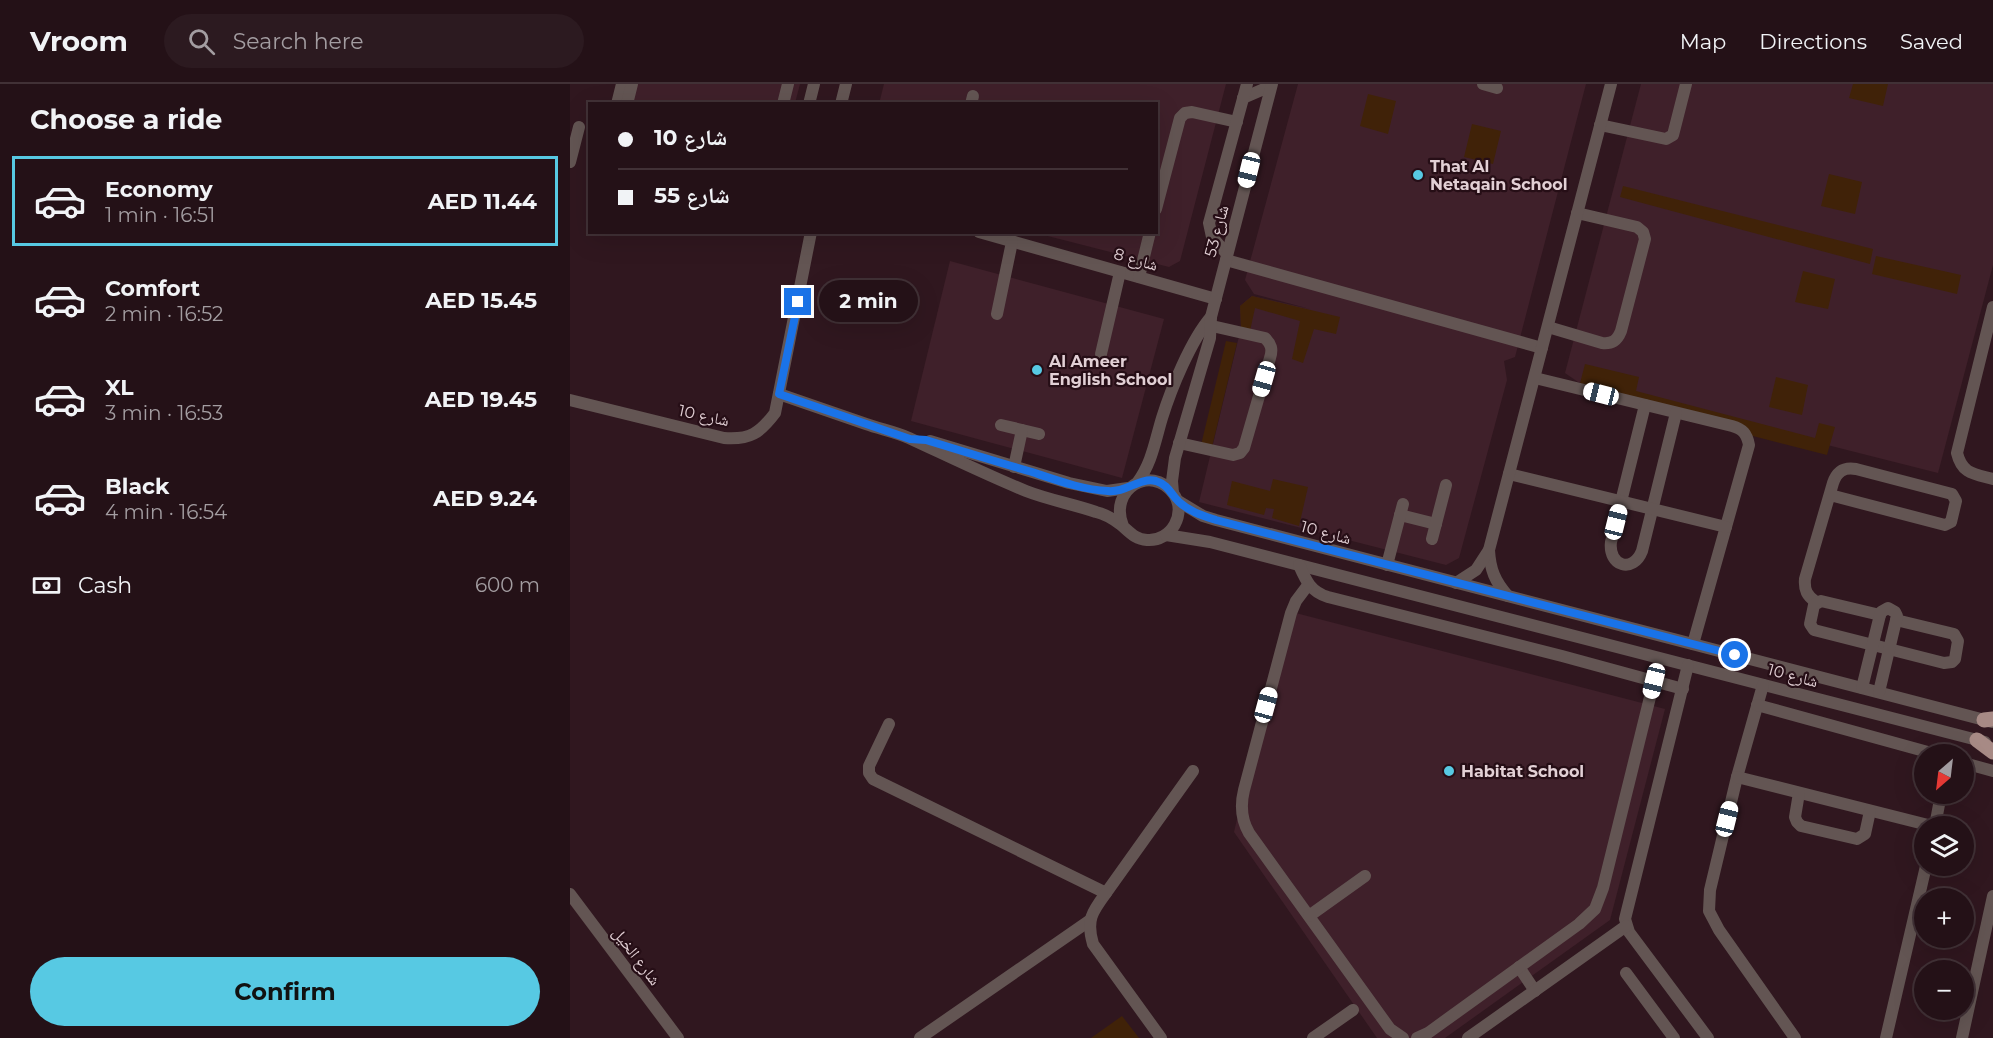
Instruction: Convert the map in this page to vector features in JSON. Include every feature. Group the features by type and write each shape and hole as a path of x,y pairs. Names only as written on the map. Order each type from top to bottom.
{"main road":[{"path":"1977,740 1993,752"}],"street":[{"path":"618,102 622,84"},
{"path":"628,102 632,84"},
{"path":"784,102 788,84"},
{"path":"810,102 814,84"},
{"path":"842,102 846,84"},
{"path":"1247,84 1209,224 1212,237 1227,257 1542,348"},
{"path":"1483,84 1497,88"},
{"path":"1456,582 1476,570 1489,550 1611,84"},
{"path":"1600,125 1670,138 1686,84"},
{"path":"1243,98 1271,85"},
{"name":"شارع 53","path":"1175,497 1173,469 1179,443 1271,85"},
{"path":"1158,201 1180,118 1185,113 1192,112 1237,122"},
{"path":"570,162 580,127"},
{"path":"1548,327 1602,343 1614,342 1621,331 1645,239 1643,232 1637,227 1577,213"},
{"name":"شارع 10","path":"570,400 736,439 748,438 764,428 775,413 811,234"},
{"name":"شارع 8","path":"986,234 1216,299"},
{"path":"1139,277 1150,234"},
{"path":"997,314 1012,242"},
{"path":"1101,354 1120,272"},
{"path":"1993,307 1957,453 1959,462 1966,470 1993,479"},
{"path":"1179,443 1233,455 1240,453 1244,448 1272,351 1270,343 1264,338 1211,321"},
{"name":"شارع 53","path":"1133,486 1149,464 1165,410 1190,352 1203,327 1211,321"},
{"path":"1535,378 1738,428 1748,438 1747,452 1693,644"},
{"path":"779,394 910,439 1039,496 1095,511 1123,526"},
{"path":"1645,405 1610,551 1614,560 1622,564 1631,564 1639,559 1676,413"},
{"path":"1001,425 1039,434"},
{"path":"1004,481 1003,472 1012,466 1022,430"},
{"path":"910,439 926,440 1069,483 1107,491 1133,486 1147,480 1157,482 1166,486 1175,497 1179,511 1178,520 1166,535 1158,539 1138,538 1130,534 1123,526 1119,517 1119,506 1122,496 1133,486"},
{"path":"1830,495 1946,525 1951,522 1956,501 1952,494 1849,468 1841,470 1836,476 1830,495 1804,586 1809,598 1816,602 1821,601 1880,615"},
{"path":"1509,474 1726,527"},
{"path":"1432,539 1446,485"},
{"name":"شارع 10","path":"1175,497 1196,513 1216,520 1990,720"},
{"path":"1387,565 1402,509 1436,524"},
{"name":"شارع 10","path":"1166,535 1210,542 1993,744"},
{"path":"1489,550 1493,575 1508,596"},
{"path":"1299,565 1313,591 1328,597 1683,689"},
{"path":"1308,585 1296,601 1291,614 1244,790 1241,812 1249,833 1390,1029 1403,1038"},
{"path":"1816,602 1810,624 1814,630 1948,663 1954,659 1958,641 1954,634 1896,620"},
{"path":"1862,688 1880,615 1888,608 1895,612 1896,620 1879,692"},
{"path":"1688,665 1626,912 1626,926 1632,938 1708,1038"},
{"path":"1417,1038 1428,1033 1588,917 1600,899 1654,681"},
{"path":"1763,685 1737,777 1710,890 1709,911 1719,930 1795,1038"},
{"path":"1757,705 1914,748"},
{"path":"889,724 869,766 869,773 873,779 1106,892"},
{"path":"1974,766 1993,771"},
{"path":"1161,1038 1093,944 1089,921 1106,892 1194,771"},
{"path":"1737,777 1914,821"},
{"path":"1799,793 1795,817 1801,826 1857,839 1865,834 1870,811"},
{"path":"1309,916 1365,876"},
{"path":"1886,1038 1924,876"},
{"name":"شارع الخيل","path":"570,894 678,1038"},
{"path":"1962,1038 1993,896"},
{"path":"920,1038 1089,921"},
{"path":"1468,1038 1626,926"},
{"path":"1519,967 1535,991"},
{"path":"1626,973 1674,1038"},
{"path":"1313,1038 1353,1010"}],"shaded area":[{"path":"631,84 800,84 795,102 626,102"},
{"path":"884,84 1226,84 1180,261 1169,267 1040,234 1158,234 1158,102 880,102"},
{"path":"1298,84 1586,84 1515,357 1504,361 1507,380 1459,558 1446,565 1199,502 1241,328 1240,306 1252,296 1310,309 1254,294 1245,280"},
{"path":"1641,84 1993,84 1993,265 1938,473 1578,382 1565,373"},
{"path":"1853,84 1888,84 1883,106 1849,98"},
{"path":"1368,94 1396,101 1388,134 1360,126"},
{"path":"1472,124 1501,131 1493,164 1464,157"},
{"path":"1829,174 1862,182 1855,214 1821,206"},
{"path":"1623,186 1873,249 1870,264 1620,197"},
{"path":"1876,256 1961,275 1957,294 1872,274"},
{"name":"Al Ameer English School","path":"950,261 1164,319 1122,478 911,421"},
{"path":"1803,271 1835,279 1828,309 1795,302"},
{"path":"1252,296 1340,317 1336,334 1314,329 1303,363 1292,359 1300,321 1255,308 1250,331 1241,328 1240,306"},
{"path":"1226,341 1237,343 1212,447 1201,445"},
{"path":"1585,364 1639,377 1636,391 1815,438 1819,423 1835,427 1827,455 1578,391"},
{"path":"1776,377 1808,385 1802,415 1769,407"},
{"path":"1273,479 1308,487 1299,526 1272,518 1274,509 1266,508 1264,515 1227,505 1232,481 1270,491"},
{"name":"Habitat School","path":"1288,611 1665,709 1610,920 1445,1038 1377,1038 1234,832"},
{"path":"1122,1016 1139,1038 1091,1038"}],"place":[{"name":"That Al Netaqain School","path":"1418,175"},
{"name":"Al Ameer English School","path":"1037,370"},
{"name":"Habitat School","path":"1449,771"}],"route":[{"path":"798,302 779,394 910,439 926,440 1069,483 1118,491 1147,480 1157,482 1166,486 1178,501 1190,510 1216,520 1735,655"}]}
